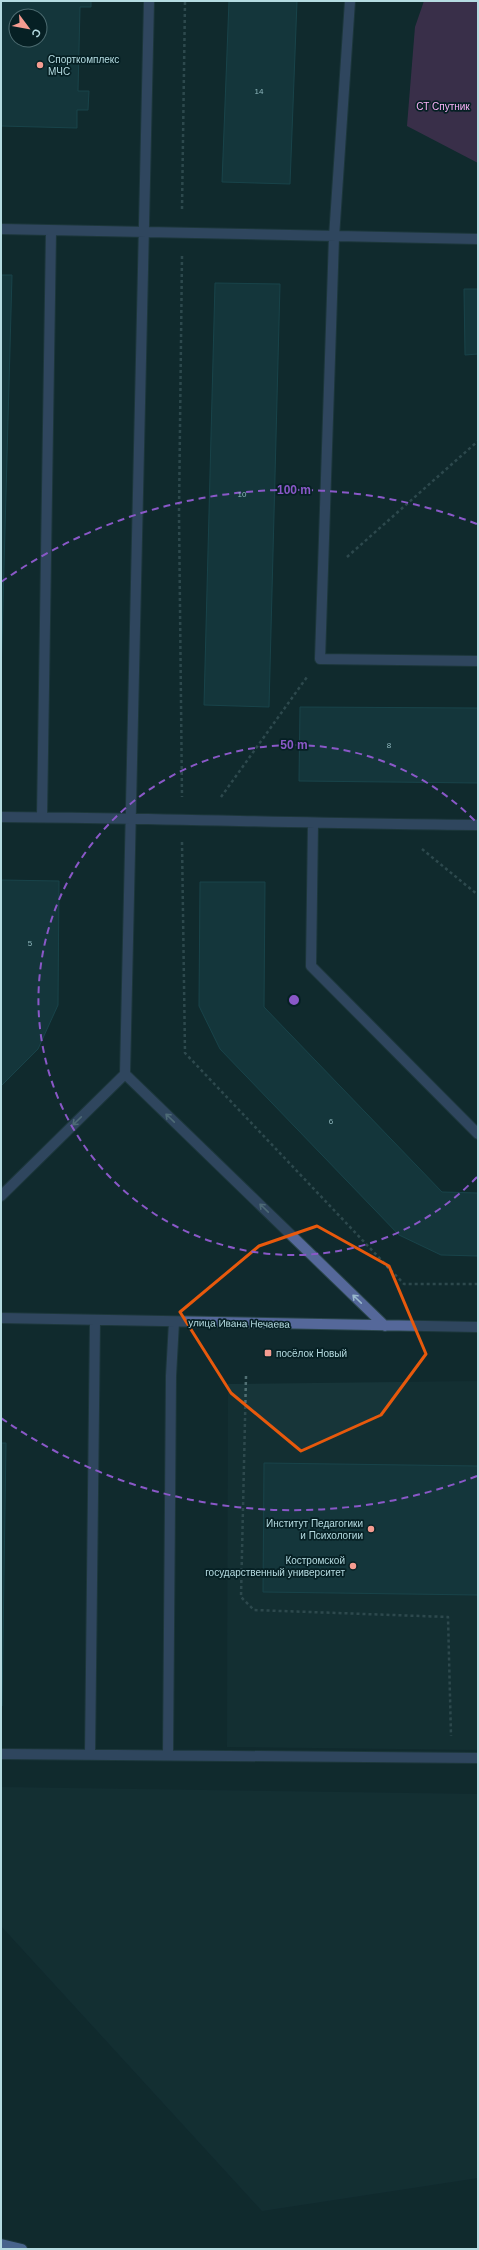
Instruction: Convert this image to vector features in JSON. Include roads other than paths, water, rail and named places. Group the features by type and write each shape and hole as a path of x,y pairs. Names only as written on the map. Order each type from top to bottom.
{"main road":[{"path":"1,2244 22,2249"}],"street":[{"path":"1,1196 125,1074 149,1"},
{"path":"350,1 334,237 320,659 478,661"},
{"path":"1,229 182,234 478,239"},
{"path":"42,817 51,231"},
{"path":"1,817 130,817 314,824 478,825"},
{"path":"314,824 311,966 478,1134"},
{"path":"125,1074 385,1326"},
{"name":"улица Ивана Нечаева","path":"1,1318 478,1327"},
{"path":"90,1755 95,1320"},
{"path":"168,1755 171,1376 174,1322"},
{"path":"1,1754 478,1758"}],"place":[{"name":"Спорткомплекс МЧС","path":"40,65"},
{"name":"посёлок Новый","path":"268,1353"},
{"name":"Институт Педагогики и Психологии","path":"371,1529"},
{"name":"Костромской государственный университет","path":"353,1566"}],"park label":[{"name":"СТ Спутник","path":"443,106"}]}
